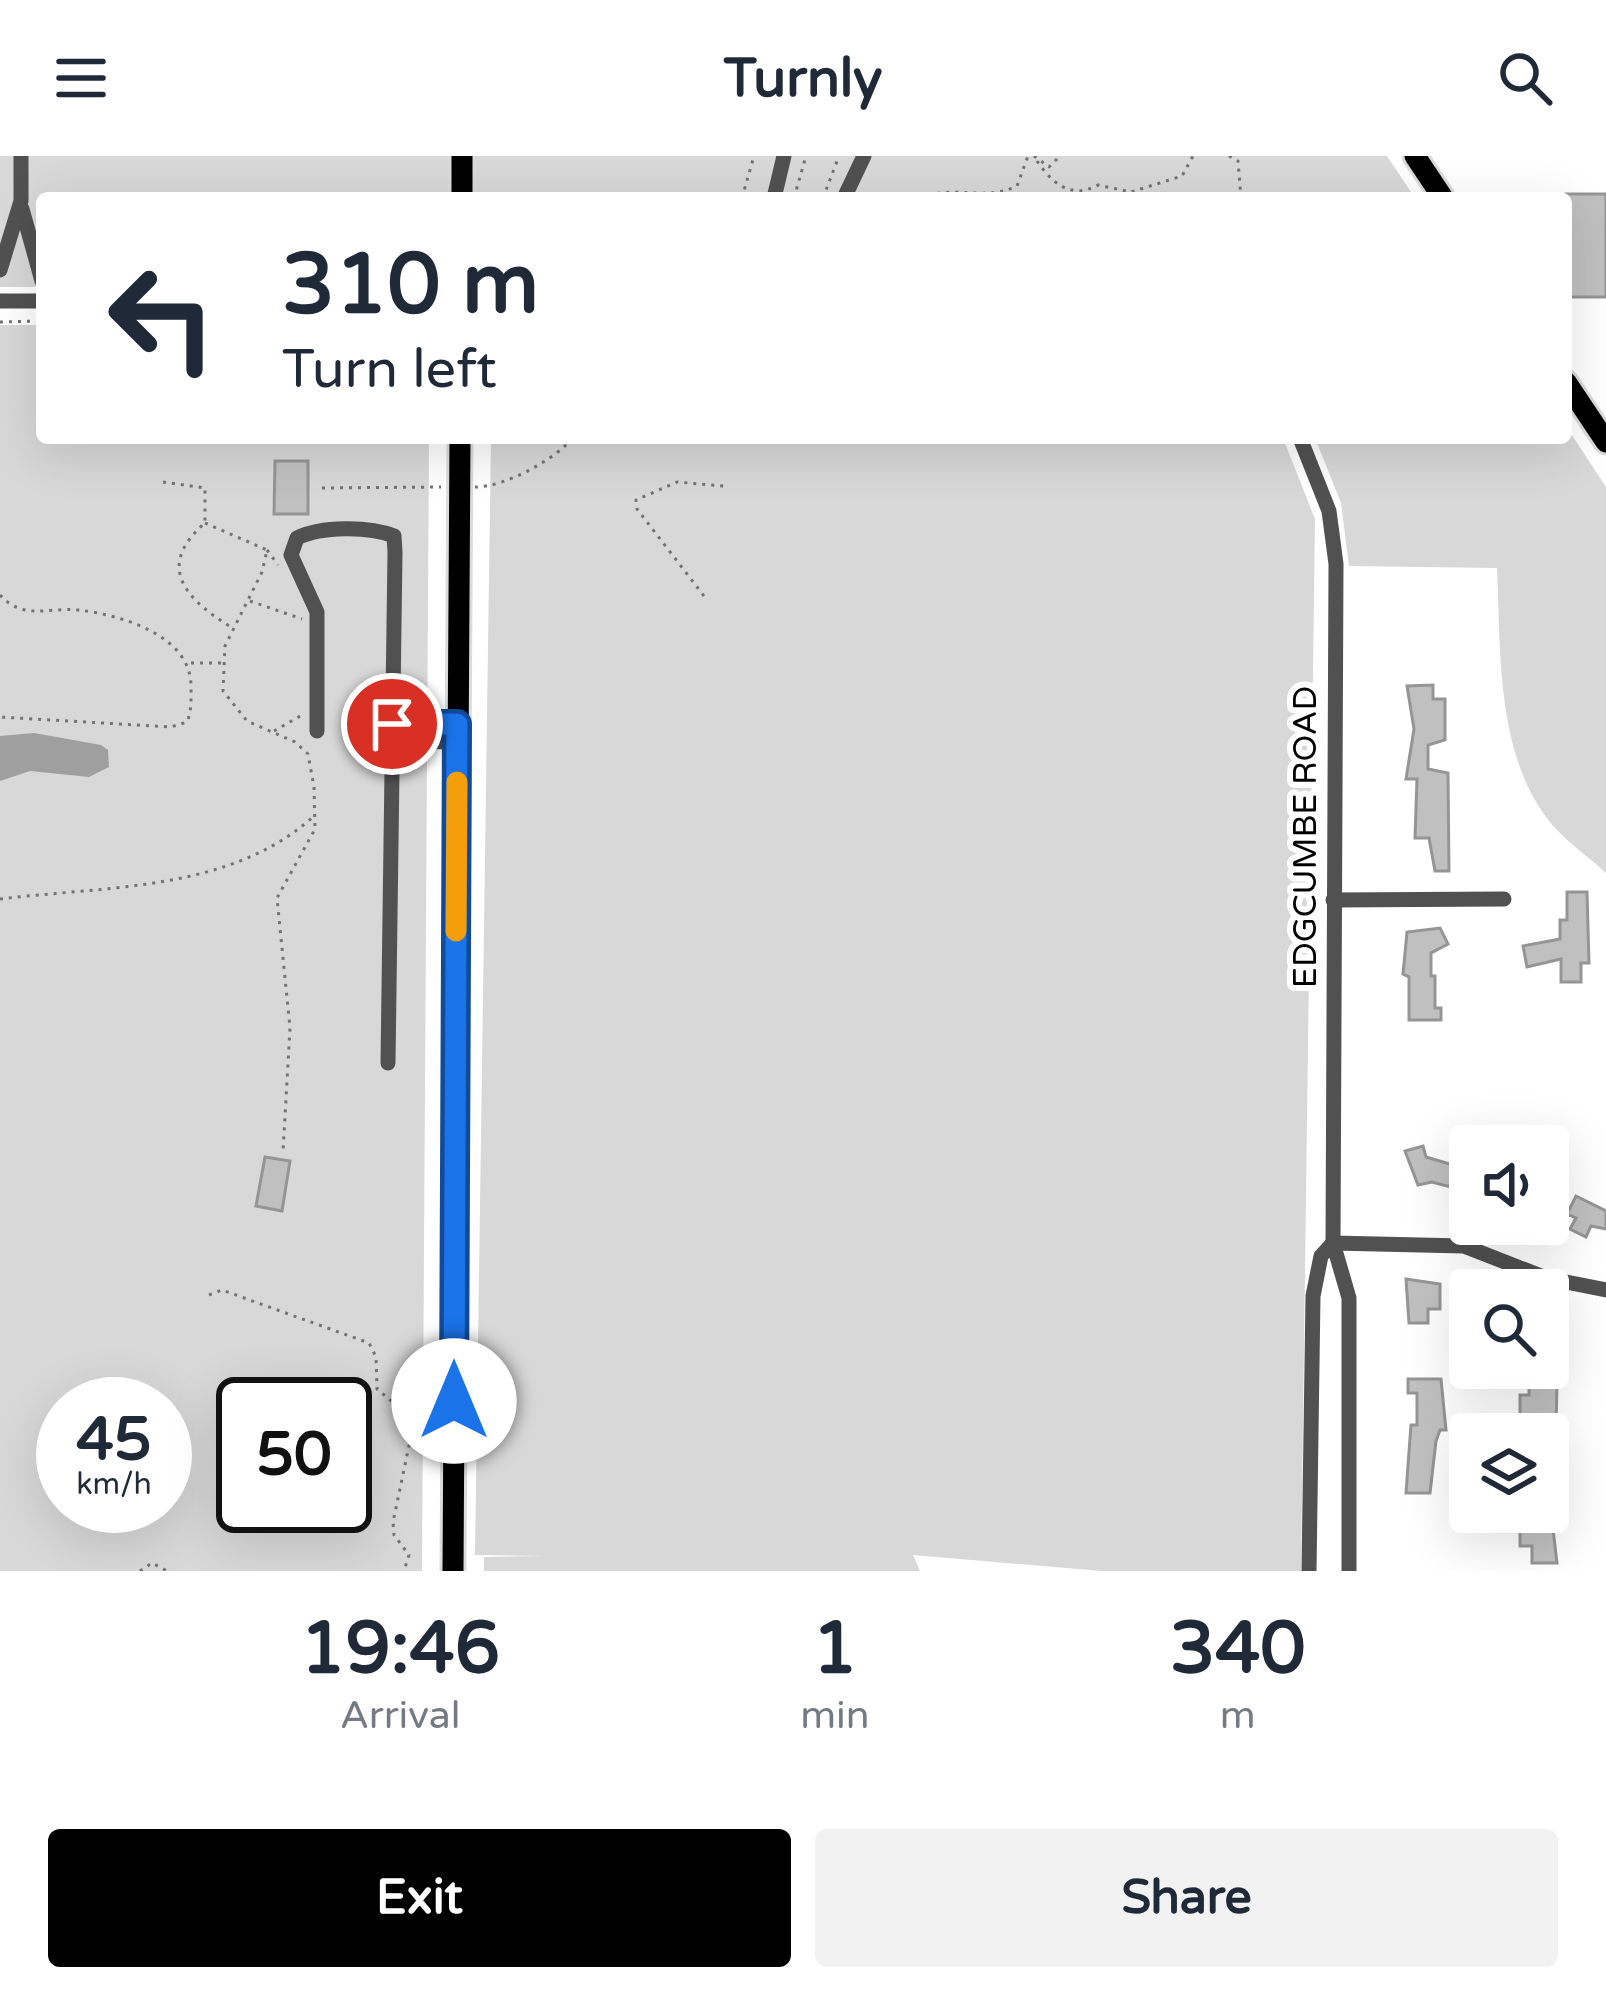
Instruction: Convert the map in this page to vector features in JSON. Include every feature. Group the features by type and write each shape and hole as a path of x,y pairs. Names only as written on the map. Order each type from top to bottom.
{"main road":[{"path":"462,156 462,192"},
{"path":"1423,159 1440,192"},
{"path":"1572,391 1606,442"},
{"path":"453,1571 460,444"}],"street":[{"path":"0,270 20,201 21,156"},
{"path":"775,192 784,156"},
{"path":"847,192 864,156"},
{"path":"20,201 36,259"},
{"path":"0,301 36,301"},
{"name":"EDGCUMBE ROAD","path":"1302,444 1329,511 1336,564 1333,1243 1349,1298 1348,1571"},
{"path":"316,731 317,612 291,555 298,538 311,531 394,536 388,1063"},
{"path":"391,732 457,733"},
{"path":"1333,900 1504,899"},
{"path":"1333,1243 1465,1246 1546,1278 1606,1290"},
{"name":"EDGCUMBE ROAD","path":"1309,1571 1313,1296 1321,1256 1333,1243"}],"path":[{"path":"744,192 754,156"},
{"path":"796,192 806,156"},
{"path":"825,192 839,156"},
{"path":"1033,158 1049,166 1060,156"},
{"path":"1033,158 1059,187 1086,192 1098,185 1131,192 1182,176 1193,156"},
{"path":"1229,156 1238,161 1241,192"},
{"path":"1004,192 1017,185 1033,158"},
{"path":"946,192 964,188 976,192"},
{"path":"0,322 36,321"},
{"path":"164,482 205,488 206,523 186,544 181,580 188,597 231,627"},
{"path":"704,596 637,509 636,500 677,482 724,486"},
{"path":"206,523 267,550 283,571"},
{"path":"267,550 248,601 231,627 224,692 233,709 304,751"},
{"path":"0,595 29,613 74,609 131,625 176,644 191,663 190,716 179,726 0,717"},
{"path":"248,601 283,609 306,622 304,605"},
{"path":"191,663 224,663"},
{"path":"272,732 305,712 304,751 315,815 309,848 277,898 290,1028 283,1152"},
{"path":"0,899 155,886 271,847 315,815"},
{"path":"208,1295 222,1290 369,1342 376,1357 377,1389 408,1414 410,1441 393,1522 394,1535 409,1556 404,1571"},
{"path":"140,1571 152,1564 167,1571"}],"shaded area":[{"path":"0,156 1387,156 1411,192 36,192 36,287 0,287"},
{"path":"0,325 36,325 36,444 429,444 422,1571 0,1571"},
{"path":"1572,435 1606,487 1606,873 1556,829 1522,772 1505,705 1497,568 1349,566 1341,503 1317,444 1572,444"},
{"path":"491,444 1285,444 1315,519 1301,1571 1102,1571 913,1555 920,1571 484,1571 484,1557 547,1556 475,1555"},
{"path":"34,733 101,745 108,750 109,767 89,777 30,771 0,781 0,736"}],"building":[{"path":"1572,194 1606,194 1606,297 1572,297"},
{"path":"275,461 308,461 308,514 274,514"},
{"path":"1433,685 1433,699 1445,699 1445,740 1428,745 1428,769 1448,773 1449,871 1435,871 1429,838 1415,838 1417,779 1406,779 1414,729 1407,686"},
{"path":"1567,892 1587,892 1589,963 1581,963 1581,982 1561,982 1561,959 1527,967 1523,946 1560,939 1560,920 1567,920"},
{"path":"1440,928 1448,944 1431,953 1431,976 1435,976 1435,1008 1441,1008 1441,1020 1409,1020 1409,977 1403,974 1407,932"},
{"path":"1423,1146 1426,1157 1449,1164 1449,1186 1432,1182 1418,1185 1405,1151"},
{"path":"265,1157 290,1161 282,1211 256,1206"},
{"path":"1576,1196 1606,1211 1606,1229 1591,1226 1586,1237 1570,1229 1576,1218 1569,1210"},
{"path":"1406,1279 1440,1284 1440,1309 1428,1309 1428,1323 1409,1323"},
{"path":"1408,1379 1441,1379 1446,1430 1440,1430 1436,1441 1430,1493 1406,1493 1411,1425 1417,1425 1417,1393 1408,1393"},
{"path":"1529,1389 1557,1389 1556,1413 1520,1413 1520,1395 1529,1395"},
{"path":"1520,1533 1553,1533 1557,1563 1532,1563 1532,1546 1520,1546"}],"slow traffic":[{"path":"456,931 457,782"}],"route":[{"path":"392,724 457,724 454,1401"}]}
